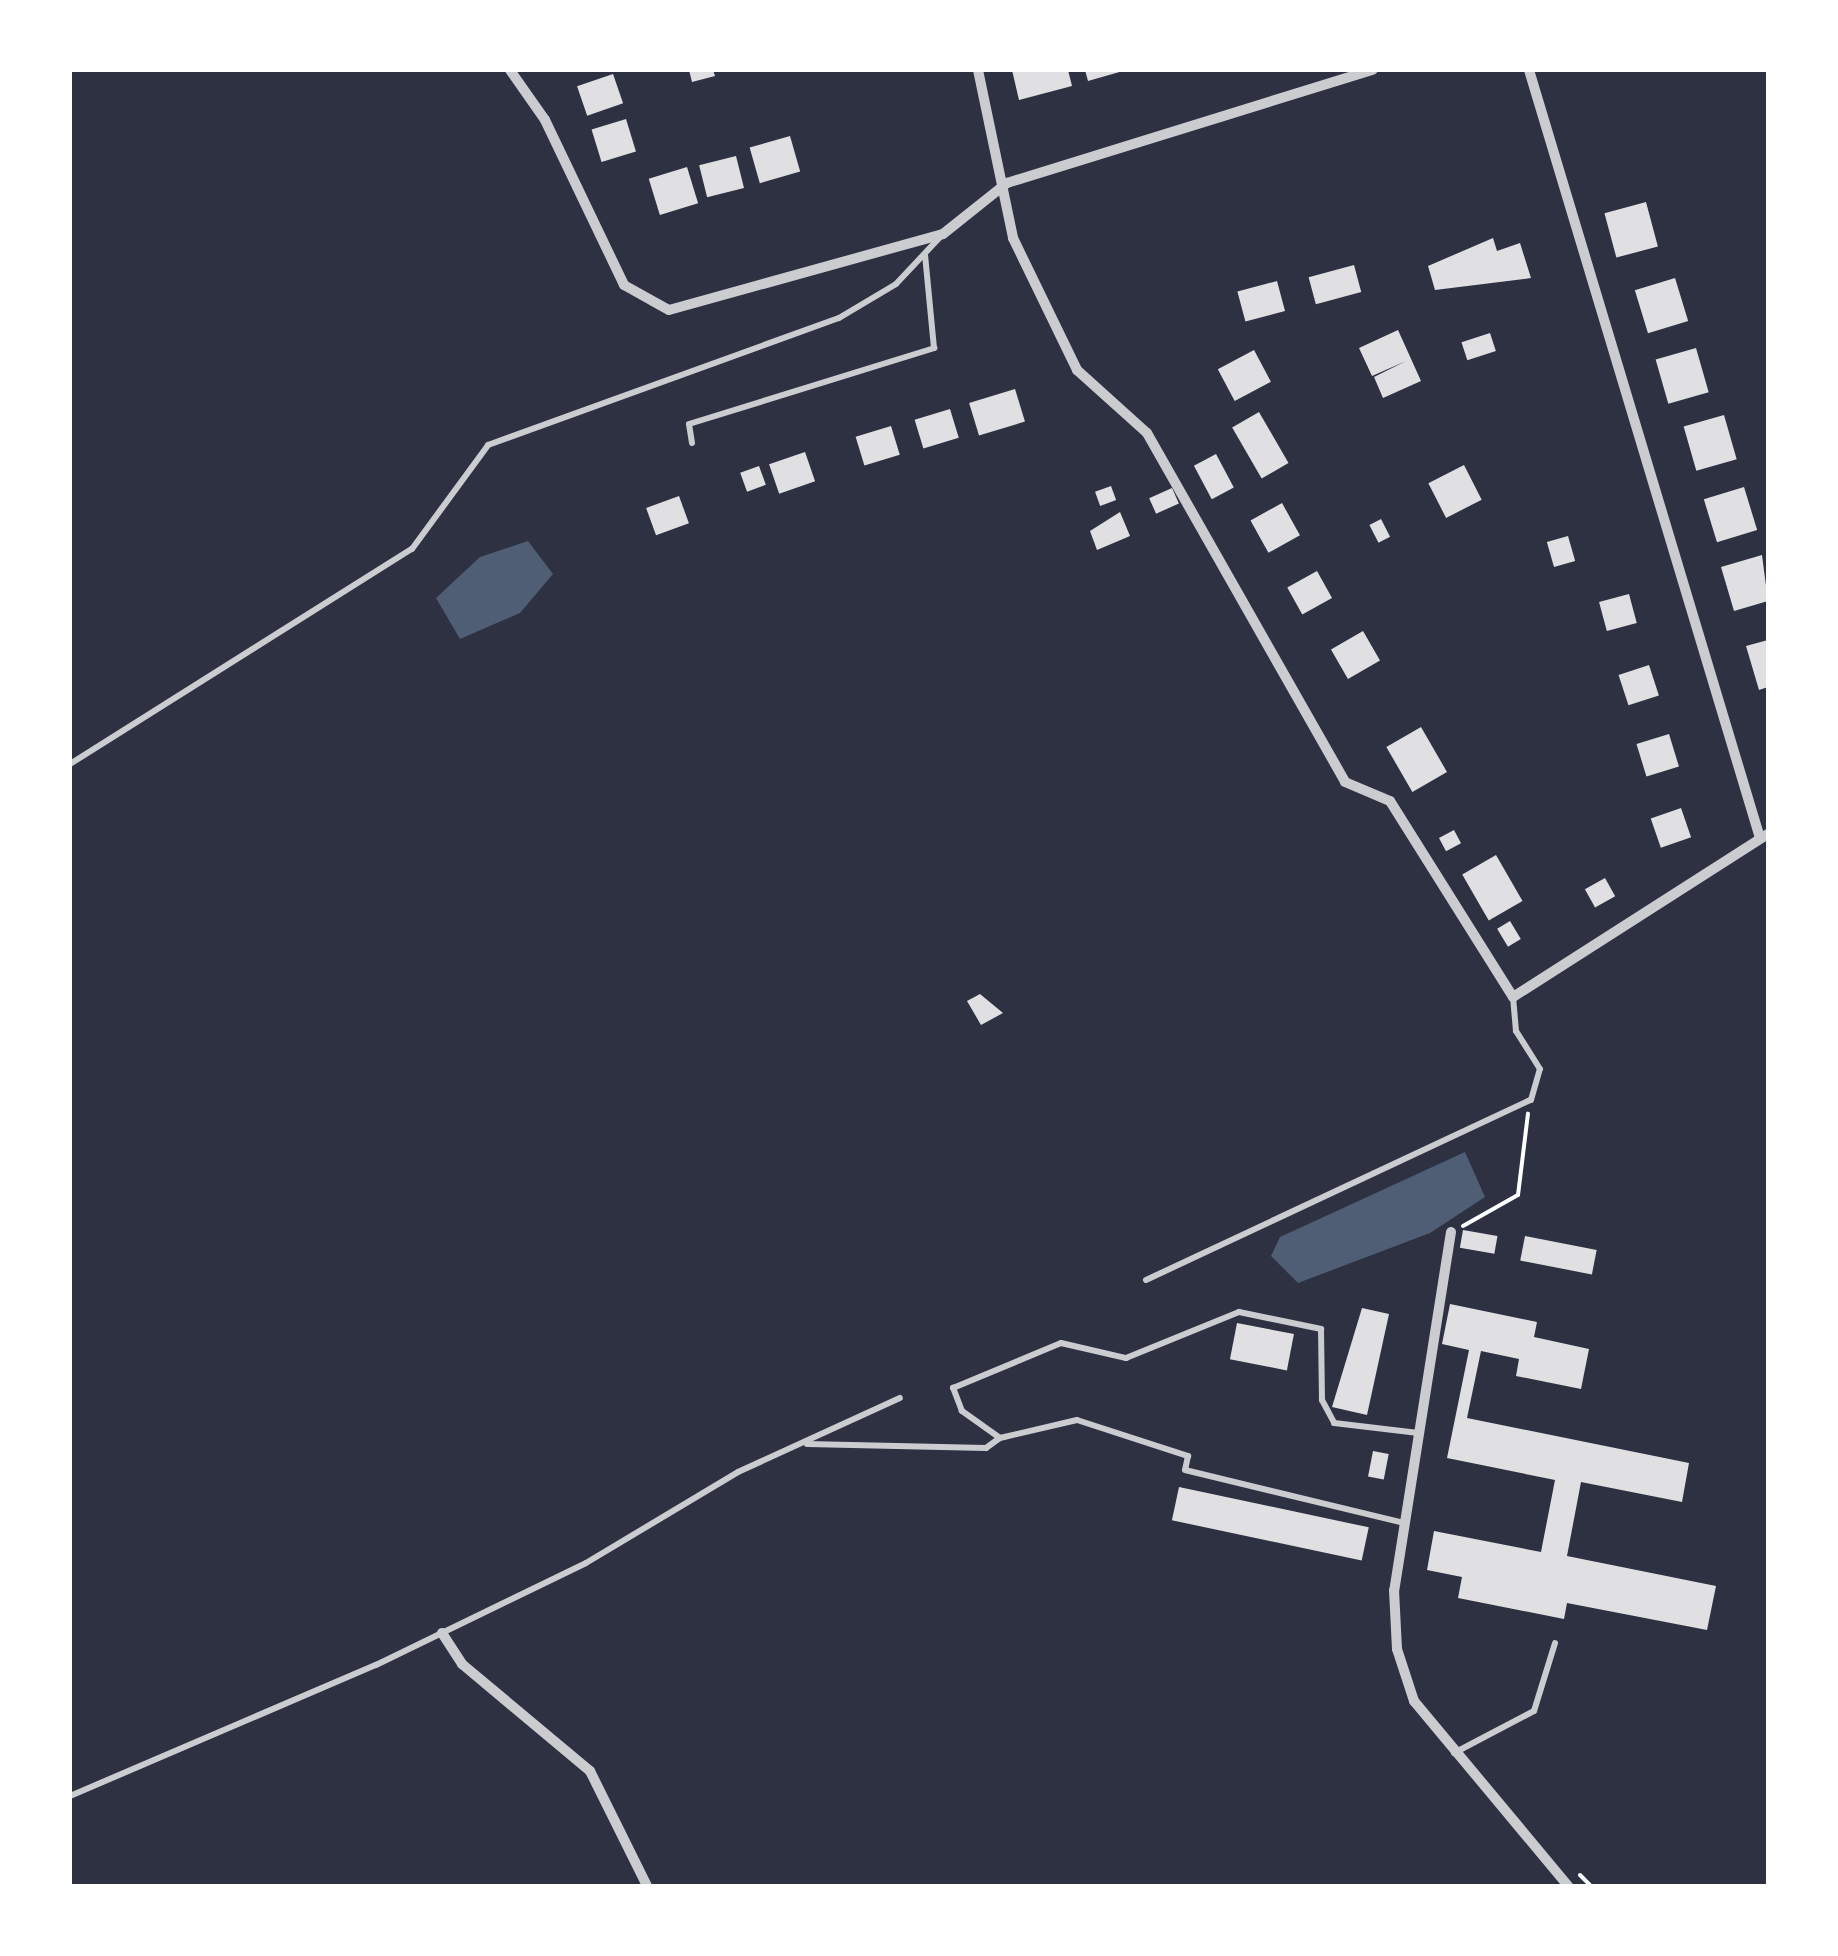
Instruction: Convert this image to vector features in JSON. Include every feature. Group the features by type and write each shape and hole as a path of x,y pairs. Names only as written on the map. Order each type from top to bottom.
{"street":[{"path":"510,70 546,120 624,286 669,310 943,234 1008,184 1373,70"},
{"path":"978,70 1008,184 1013,238 1077,370 1147,433 1345,782 1390,802 1513,997 1764,836 1529,70"},
{"path":"1451,1232 1404,1523 1397,1649 1414,1701 1454,1754 1568,1886"},
{"path":"442,1632 462,1664 590,1771 647,1886"}],"lane":[{"path":"70,764 412,549 488,446 839,318 896,284 943,234"},
{"path":"692,443 690,424 934,348 924,254"},
{"path":"1146,1280 1531,1100 1540,1069 1516,1031 1513,997"},
{"path":"1000,1438 962,1410 953,1388 1061,1343 1126,1358 1239,1312 1322,1328 1322,1400 1334,1423 1418,1433"},
{"path":"70,1796 442,1632 799,1445 900,1398"},
{"path":"799,1445 966,1452 1000,1438 1076,1420 1188,1456 1185,1470 1404,1523"},
{"path":"1454,1754 1534,1711 1555,1644"}],"path":[{"path":"1451,1232 1518,1195 1531,1100"}],"water":[{"path":"528,541 553,574 520,613 460,639 436,598 480,557"},
{"path":"1465,1152 1485,1197 1430,1233 1298,1283 1271,1256 1280,1237"}],"building":[{"path":"689,70 713,70 715,76 692,82"},
{"path":"1012,70 1068,70 1072,86 1019,100"},
{"path":"1085,70 1123,70 1123,71 1088,81"},
{"path":"613,74 623,103 587,116 577,86"},
{"path":"626,119 636,152 602,162 592,130"},
{"path":"790,136 800,172 760,183 750,148"},
{"path":"736,156 744,188 707,197 699,165"},
{"path":"687,167 698,203 660,215 649,179"},
{"path":"1646,202 1658,246 1616,258 1604,213"},
{"path":"1493,238 1497,251 1520,243 1531,278 1435,290 1428,266"},
{"path":"1354,265 1361,292 1316,304 1309,277"},
{"path":"1675,278 1688,321 1648,333 1635,290"},
{"path":"1277,281 1285,311 1245,322 1237,292"},
{"path":"1398,330 1421,381 1383,398 1374,377 1406,361 1372,376 1359,348"},
{"path":"1490,333 1496,351 1467,360 1461,342"},
{"path":"1696,348 1709,392 1668,404 1656,360"},
{"path":"1254,350 1271,382 1235,401 1218,369"},
{"path":"1015,389 1025,422 979,436 969,403"},
{"path":"950,409 959,438 923,449 915,420"},
{"path":"1259,412 1288,463 1262,479 1232,428"},
{"path":"1724,415 1737,459 1696,471 1684,427"},
{"path":"891,426 900,455 864,466 856,437"},
{"path":"805,452 815,481 779,494 769,464"},
{"path":"1216,454 1234,488 1212,499 1194,466"},
{"path":"1464,465 1482,500 1446,518 1428,483"},
{"path":"759,466 766,485 747,492 740,473"},
{"path":"1111,486 1116,500 1100,506 1095,492"},
{"path":"1744,487 1757,530 1717,542 1704,499"},
{"path":"1172,488 1179,504 1156,514 1149,498"},
{"path":"679,496 689,523 656,535 646,508"},
{"path":"1282,503 1300,535 1268,553 1251,520"},
{"path":"1120,512 1130,536 1097,550 1090,531"},
{"path":"1381,519 1390,537 1378,543 1369,525"},
{"path":"1568,536 1575,561 1554,567 1547,542"},
{"path":"1762,555 1768,601 1734,611 1721,567"},
{"path":"1317,571 1332,598 1302,615 1287,587"},
{"path":"1629,594 1637,623 1607,631 1599,602"},
{"path":"1363,631 1380,660 1348,679 1331,650"},
{"path":"1768,640 1768,687 1759,690 1746,646"},
{"path":"1649,665 1659,695 1628,705 1619,675"},
{"path":"1421,727 1447,772 1412,792 1386,747"},
{"path":"1669,734 1679,767 1646,776 1636,744"},
{"path":"1681,808 1691,837 1661,848 1651,818"},
{"path":"1454,830 1461,843 1446,851 1439,838"},
{"path":"1496,855 1522,901 1489,920 1462,874"},
{"path":"1605,878 1615,896 1595,908 1585,889"},
{"path":"1510,921 1521,939 1508,947 1497,929"},
{"path":"980,994 1003,1013 981,1025 967,1001"},
{"path":"1463,1230 1497,1236 1494,1254 1460,1248"},
{"path":"1525,1236 1597,1250 1592,1274 1520,1261"},
{"path":"1450,1304 1537,1322 1534,1337 1589,1349 1581,1389 1516,1376 1519,1359 1481,1351 1467,1418 1689,1463 1682,1502 1581,1482 1567,1556 1716,1586 1707,1630 1567,1603 1564,1619 1458,1598 1462,1577 1427,1570 1434,1531 1541,1552 1555,1480 1447,1458 1469,1350 1442,1344"},
{"path":"1362,1308 1389,1314 1367,1415 1332,1407"},
{"path":"1237,1323 1294,1334 1287,1370 1230,1359"},
{"path":"1373,1451 1389,1454 1384,1480 1368,1477"},
{"path":"1179,1487 1369,1527 1362,1561 1172,1520"}]}
